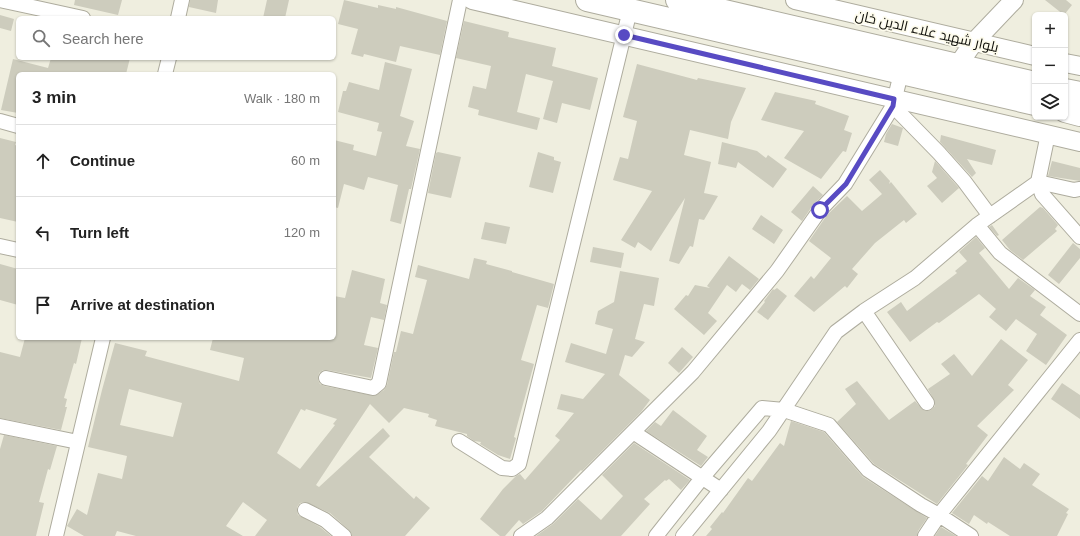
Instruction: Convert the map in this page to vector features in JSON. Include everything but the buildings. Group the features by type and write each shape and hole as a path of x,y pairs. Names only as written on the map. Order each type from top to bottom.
{"highway":[{"path":"587,0 901,73 952,74 1032,83"},
{"path":"677,0 952,74 1032,103"},
{"path":"1068,91 1080,93"},
{"path":"1068,112 1080,115"}],"street":[{"path":"0,0 74,16"},
{"path":"178,16 182,0"},
{"path":"326,378 373,388 379,383 460,0"},
{"path":"472,0 624,35 894,102 1080,142"},
{"name":"بلوار شهید علاء الدین خان","path":"795,0 1032,55"},
{"path":"952,74 974,42 1014,0"},
{"path":"459,441 502,468 512,469 519,464 630,10"},
{"path":"166,72 168,60"},
{"path":"1068,64 1080,66"},
{"path":"521,536 547,518 693,372 777,271 820,210 846,184 894,102 901,73"},
{"path":"894,102 964,181 990,216"},
{"path":"0,121 16,125"},
{"path":"1048,134 1038,182 1042,194 1080,237"},
{"path":"685,535 769,431 836,332 864,310 915,278 978,225 1038,182 1074,190 1080,189"},
{"path":"978,225 1000,253 1080,314"},
{"path":"0,246 16,250"},
{"path":"864,310 927,403"},
{"path":"56,536 103,340"},
{"path":"925,536 939,515 1080,340"},
{"path":"656,536 702,478 762,408 784,410 829,425 868,470 971,536"},
{"path":"0,426 78,442"},
{"path":"633,432 721,490"},
{"path":"305,510 325,520 344,536"}],"route":[{"path":"624,35 894,99 893,106 846,184 820,210"}]}
